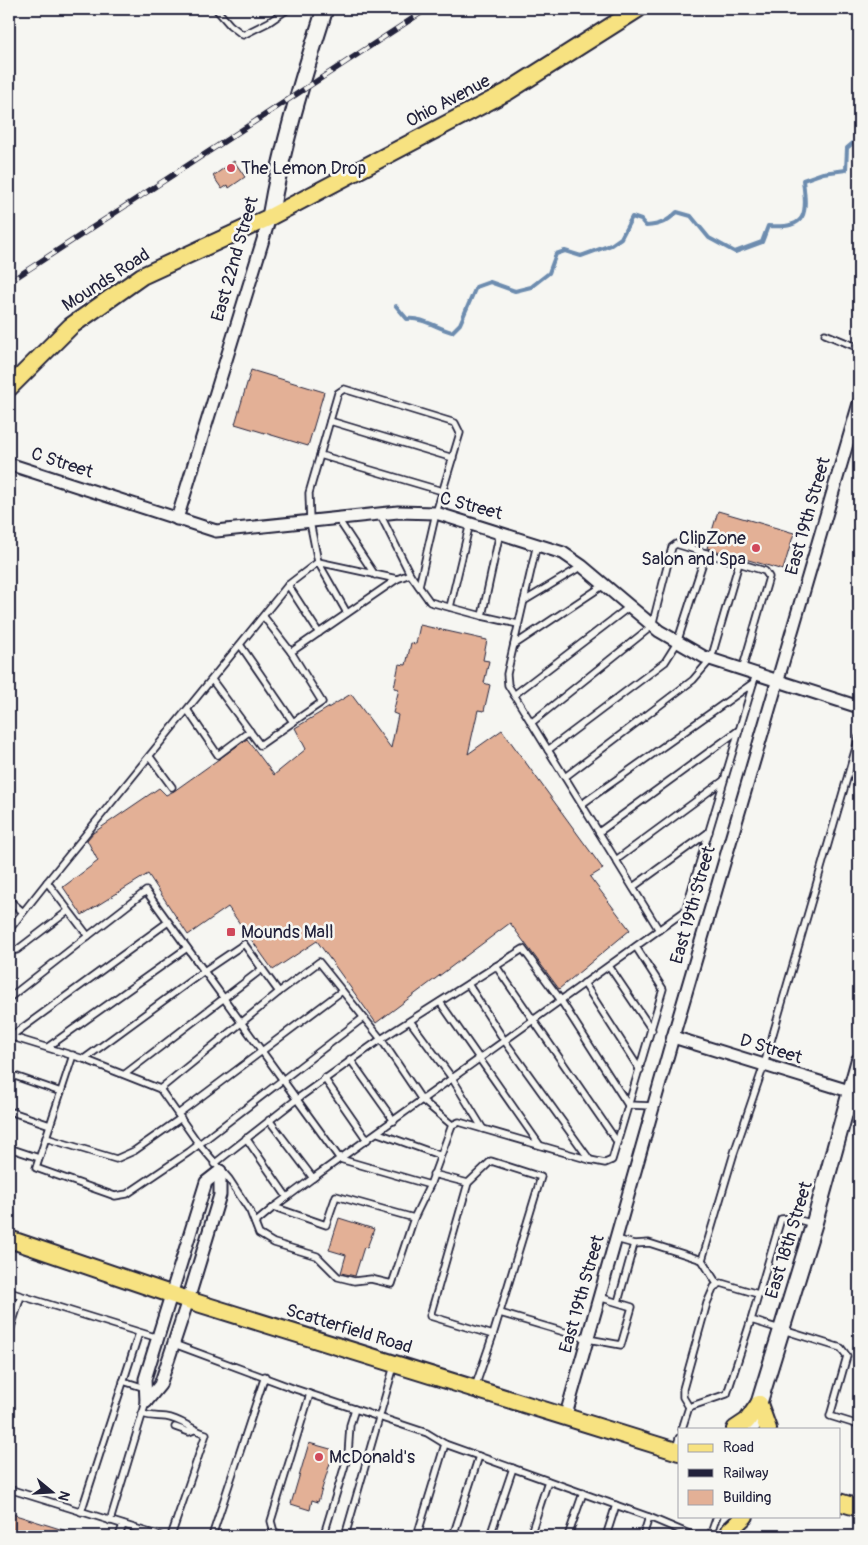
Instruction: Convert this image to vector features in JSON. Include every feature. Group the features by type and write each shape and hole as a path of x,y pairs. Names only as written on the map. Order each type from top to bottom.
{"main road":[{"name":"Ohio Avenue","path":"270,217 507,92 638,9"},
{"name":"Mounds Road","path":"9,388 53,341 142,276 270,217"},
{"name":"Scatterfield Road","path":"9,1239 188,1300 474,1390 565,1418 678,1449"},
{"path":"736,1428 747,1421 759,1404"},
{"path":"759,1404 768,1428"},
{"path":"840,1502 858,1506"},
{"path":"730,1531 743,1518"}],"street":[{"name":"East 22nd Street","path":"177,519 270,217 276,176 298,93 325,9"},
{"name":"East 19th Street","path":"565,1418 653,1106 859,403"},
{"name":"C Street","path":"9,464 216,531 380,514 436,513 563,553 604,584 652,626 677,643 711,659 742,670 755,678 777,682 859,707"},
{"name":"D Street","path":"673,1037 855,1093"},
{"name":"East 18th Street","path":"751,1428 855,1093 859,1061"},
{"path":"146,1402 146,1379 171,1294 206,1182 217,1168"},
{"path":"146,1402 160,1385 220,1195 217,1168"}],"lane":[{"path":"216,9 230,25 243,35 269,22 288,9"},
{"path":"825,334 859,348"},
{"path":"347,613 318,562 310,522 309,493 338,393 344,389 455,423 460,433 436,513 419,586"},
{"path":"330,421 453,458"},
{"path":"320,455 442,491"},
{"path":"380,514 410,574 430,602 518,624"},
{"path":"338,519 375,575"},
{"path":"450,607 470,523"},
{"path":"482,616 500,532"},
{"path":"536,544 507,674 508,685 660,930"},
{"path":"531,723 652,626 672,547 676,544 766,571 768,577 742,670"},
{"path":"548,750 665,662 677,643 706,553"},
{"path":"318,562 397,579"},
{"path":"9,930 288,586 318,562"},
{"path":"565,776 693,680 711,659 740,563"},
{"path":"524,601 582,566"},
{"path":"291,652 397,579 410,574"},
{"path":"514,645 604,584"},
{"path":"288,586 319,633"},
{"path":"514,695 629,607"},
{"path":"212,680 260,745 322,702 291,652 264,617"},
{"path":"240,646 293,722"},
{"path":"582,804 755,678"},
{"path":"255,1224 274,1206 685,911 755,678"},
{"path":"188,711 218,755 250,731"},
{"path":"599,832 739,730"},
{"path":"702,1260 734,1153 764,1065 859,737"},
{"path":"150,757 172,787"},
{"path":"616,860 724,781"},
{"path":"633,887 709,832"},
{"path":"47,882 88,936"},
{"path":"9,998 146,891 340,1159 430,1185"},
{"path":"9,900 24,912"},
{"path":"9,950 16,950 68,910"},
{"path":"9,1036 168,922"},
{"path":"84,1059 204,970 244,944 279,992"},
{"path":"9,1036 73,1055 160,1089 217,1168 229,1179 250,1211 259,1234 274,1243 316,1256 338,1277 354,1281 371,1279 392,1284 414,1218 430,1185 439,1155 452,1126 460,1122 590,1160 605,1163 612,1160 663,989 636,947"},
{"path":"48,1047 187,948"},
{"path":"217,1168 246,1138 350,1059 522,949 560,1000 628,1105"},
{"path":"160,1089 241,1022 319,962 381,1039 422,1100 452,1126"},
{"path":"496,966 618,1143"},
{"path":"610,966 652,1030"},
{"path":"125,1074 262,969"},
{"path":"584,983 640,1070"},
{"path":"468,984 504,1040 590,1160"},
{"path":"46,1138 116,1159 134,1151 342,991"},
{"path":"440,1002 539,1144"},
{"path":"73,1055 36,1168 115,1196 122,1196 135,1189 198,1143 363,1018"},
{"path":"410,1021 452,1078 484,1129"},
{"path":"350,1059 394,1121"},
{"path":"9,1074 61,1092"},
{"path":"324,1078 367,1140"},
{"path":"628,1105 653,1106"},
{"path":"9,1111 50,1125"},
{"path":"269,1120 313,1178"},
{"path":"378,1132 439,1155"},
{"path":"246,1138 287,1197"},
{"path":"9,1148 39,1158"},
{"path":"474,1390 493,1335 542,1177 491,1161 468,1183 430,1316 493,1335"},
{"path":"434,1174 468,1183"},
{"path":"274,1206 326,1225 336,1196 414,1218"},
{"path":"682,1428 690,1408 727,1394 781,1219 792,1218 814,1224"},
{"path":"616,1239 634,1244 649,1243 702,1260 717,1284"},
{"path":"618,1302 634,1244"},
{"path":"717,1284 758,1294"},
{"path":"690,1408 683,1397 683,1389 711,1293 717,1284"},
{"path":"9,1292 158,1338"},
{"path":"9,1334 21,1296"},
{"path":"500,1313 588,1339 621,1346 632,1306 599,1297"},
{"path":"751,1320 835,1345 844,1352 847,1356 830,1416 859,1425"},
{"path":"81,1512 139,1333"},
{"path":"174,1344 310,1394 427,1433 446,1444 649,1517 680,1534 694,1536"},
{"path":"346,1536 394,1364"},
{"path":"212,1536 265,1376"},
{"path":"123,1381 146,1388"},
{"path":"286,1536 274,1532 271,1521 310,1394"},
{"path":"110,1521 146,1402"},
{"path":"320,1536 325,1531 348,1455 350,1425 355,1409"},
{"path":"142,1414 161,1421 164,1417 191,1426 194,1430 206,1434 171,1536"},
{"path":"175,1428 189,1432 194,1430"},
{"path":"417,1536 446,1444"},
{"path":"453,1536 479,1456"},
{"path":"490,1536 512,1468"},
{"path":"530,1536 548,1481"},
{"path":"9,1489 160,1536"},
{"path":"568,1536 583,1493"},
{"path":"606,1536 616,1505"},
{"path":"643,1536 649,1517"},
{"path":"710,1536 716,1518"},
{"path":"119,1536 123,1525"}],"building":[{"name":"The Lemon Drop","path":"234,161 245,177 229,188 228,185 222,189 213,176"},
{"path":"251,370 324,392 308,446 235,424"},
{"path":"718,511 794,533 783,570 707,548"},
{"path":"420,625 487,640 483,660 489,661 484,683 490,685 484,711 478,710 468,754 502,730 603,869 590,877 630,930 559,989 510,923 376,1023 317,941 273,970 228,907 188,935 148,874 82,915 63,887 98,861 87,840 93,833 159,788 166,795 174,791 247,739 274,775 306,749 295,728 351,694 391,748 398,715 393,713 399,689 394,688 399,664 406,665 411,643 416,644"},
{"path":"339,1218 374,1229 367,1248 364,1247 355,1276 341,1273 346,1255 329,1250"},
{"path":"309,1443 334,1450 318,1502 312,1500 310,1510 291,1504"},
{"path":"9,1513 76,1534 75,1536 9,1536"}],"waterway":[{"path":"396,306 407,319 424,321 452,332 460,324 476,287 490,282 515,291 531,287 549,273 556,254 565,251 581,256 611,245 621,238 632,217 641,220 646,226 663,222 677,212 691,216 709,238 735,252 762,242 768,226 791,225 798,222 802,217 805,202 803,180 823,173 846,170 847,148 859,138"}],"railway":[{"path":"9,282 427,9"}],"place":[{"name":"The Lemon Drop","path":"231,168"},
{"name":"ClipZone Salon and Spa","path":"756,548"},
{"name":"Mounds Mall","path":"231,932"},
{"name":"McDonald's","path":"319,1457"}]}
